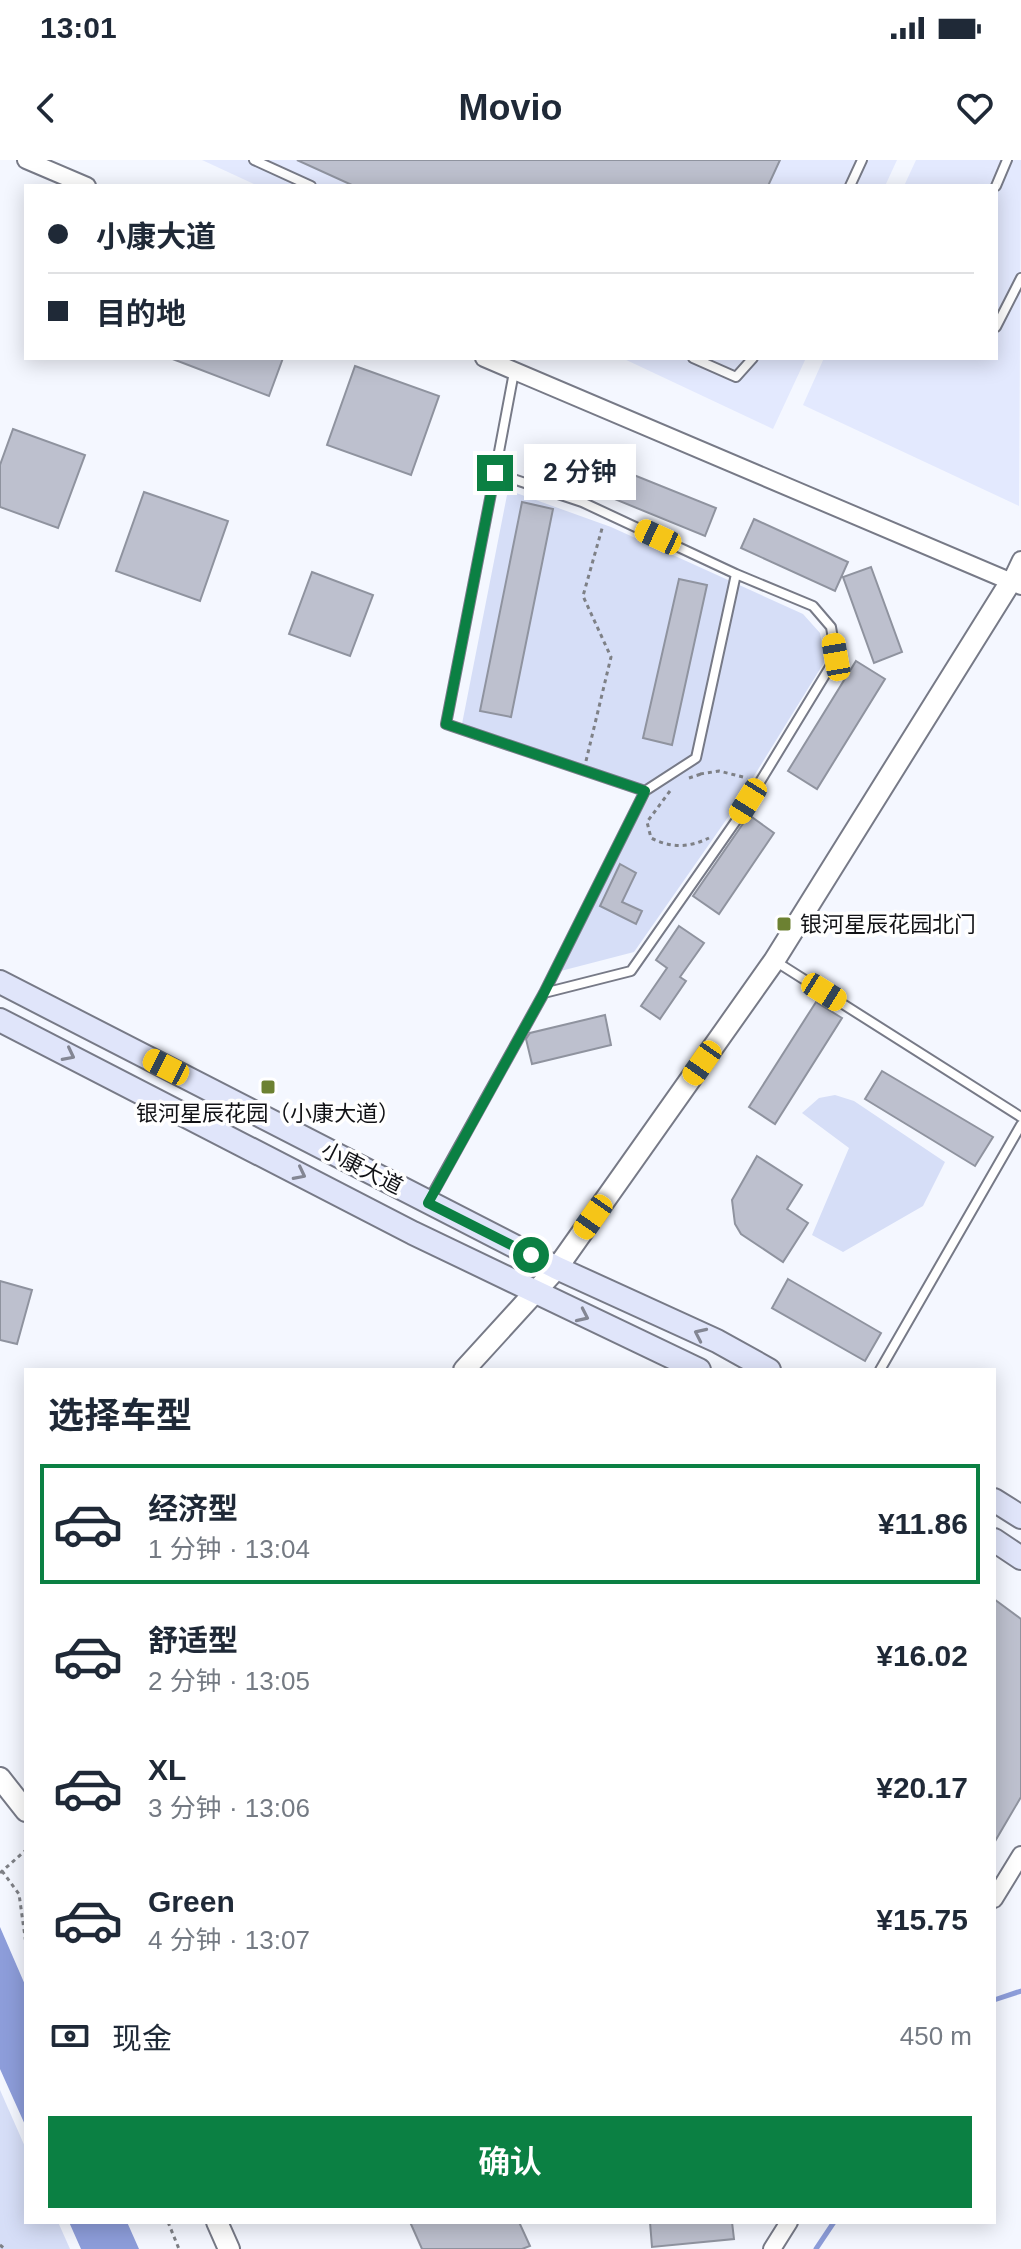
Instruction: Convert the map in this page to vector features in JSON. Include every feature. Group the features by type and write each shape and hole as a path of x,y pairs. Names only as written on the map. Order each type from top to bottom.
{"main road":[{"name":"小康大道","path":"0,982 428,1203 557,1268 717,1341 765,1368"},
{"name":"小康大道","path":"0,1020 534,1293 695,1368"},
{"path":"996,1501 1021,1517"},
{"path":"996,1541 1021,1558"}],"street":[{"path":"26,160 82,184"},
{"path":"489,360 1016,584"},
{"path":"466,1368 557,1268 774,961 1016,584 1021,560"},
{"path":"0,1778 24,1808"},
{"path":"996,1896 1021,1855"},
{"path":"218,2224 229,2249"},
{"path":"772,2249 788,2224"}],"lane":[{"path":"254,160 307,184"},
{"path":"851,184 862,160"},
{"path":"997,184 1007,160"},
{"path":"998,323 1021,278"},
{"path":"698,360 736,377 751,360"},
{"path":"514,371 446,724 645,791"},
{"path":"495,473 606,513 813,606 831,627 836,657 759,784 631,971 544,993"},
{"path":"428,1203 544,993 645,791 696,758 736,574"},
{"path":"774,961 1021,1117"},
{"path":"881,1368 1021,1125"}],"path":[{"path":"584,771 611,657 583,596 606,513"},
{"path":"690,762 701,774"},
{"path":"715,836 682,847 665,845 651,838 647,822 657,805 678,783 701,774 737,773 759,784"},
{"path":"24,1852 1,1872 19,1894 24,1930"},
{"path":"169,2224 179,2249"},
{"path":"0,2245 5,2249"}],"shaded area":[{"path":"202,160 897,160 886,184 254,184"},
{"path":"916,160 1021,160 1019,506 803,405 823,360 998,360 998,184 905,184"},
{"path":"626,360 805,360 773,429"},
{"path":"508,490 611,527 803,614 820,633 825,661 733,810 634,952 553,973 653,790 462,724"},
{"path":"835,1095 854,1101 945,1162 923,1206 843,1252 812,1235 849,1148 802,1113 819,1098"},
{"path":"0,2090 24,2144 24,2224 59,2224 70,2249 0,2249"}],"water":[{"path":"0,1927 24,1982 24,2123 0,2069"},
{"path":"70,2224 128,2224 139,2249 81,2249"}],"building":[{"path":"297,160 780,160 769,184 350,184"},
{"path":"175,360 282,360 269,396"},
{"path":"355,366 439,396 411,475 327,445"},
{"path":"13,429 85,455 58,528 0,507 0,465"},
{"path":"589,457 716,508 705,536 578,484"},
{"path":"144,492 228,521 200,601 116,571"},
{"path":"522,502 553,509 511,717 480,711"},
{"path":"754,519 848,562 835,591 741,548"},
{"path":"871,567 902,652 874,663 843,577"},
{"path":"312,572 373,595 350,656 289,634"},
{"path":"679,579 707,585 672,745 643,738"},
{"path":"856,661 885,679 817,789 788,771"},
{"path":"749,815 774,833 719,914 693,896"},
{"path":"620,864 636,873 622,902 642,911 636,924 600,906"},
{"path":"679,926 704,943 680,977 686,981 660,1019 641,1006 667,968 656,960"},
{"path":"816,1002 842,1018 775,1124 749,1107"},
{"path":"605,1015 611,1045 532,1064 526,1039 530,1033"},
{"path":"882,1071 993,1137 975,1166 865,1099"},
{"path":"757,1156 802,1185 787,1209 808,1223 783,1262 741,1234 735,1224 732,1200"},
{"path":"788,1279 881,1333 865,1361 772,1308"},
{"path":"0,1281 32,1290 17,1344 0,1340"},
{"path":"996,1600 1021,1619 1021,1797 996,1840"},
{"path":"411,2224 520,2224 530,2246 522,2249 422,2249"},
{"path":"650,2224 732,2224 734,2239 652,2247"}],"waterway":[{"path":"996,1999 1021,1991"},
{"path":"816,2249 833,2224"}],"place":[{"name":"银河星辰花园北门","path":"784,924"},
{"name":"银河星辰花园（小康大道）","path":"268,1087"}],"route":[{"path":"495,473 446,724 645,791 544,993 428,1203 531,1255"}]}
